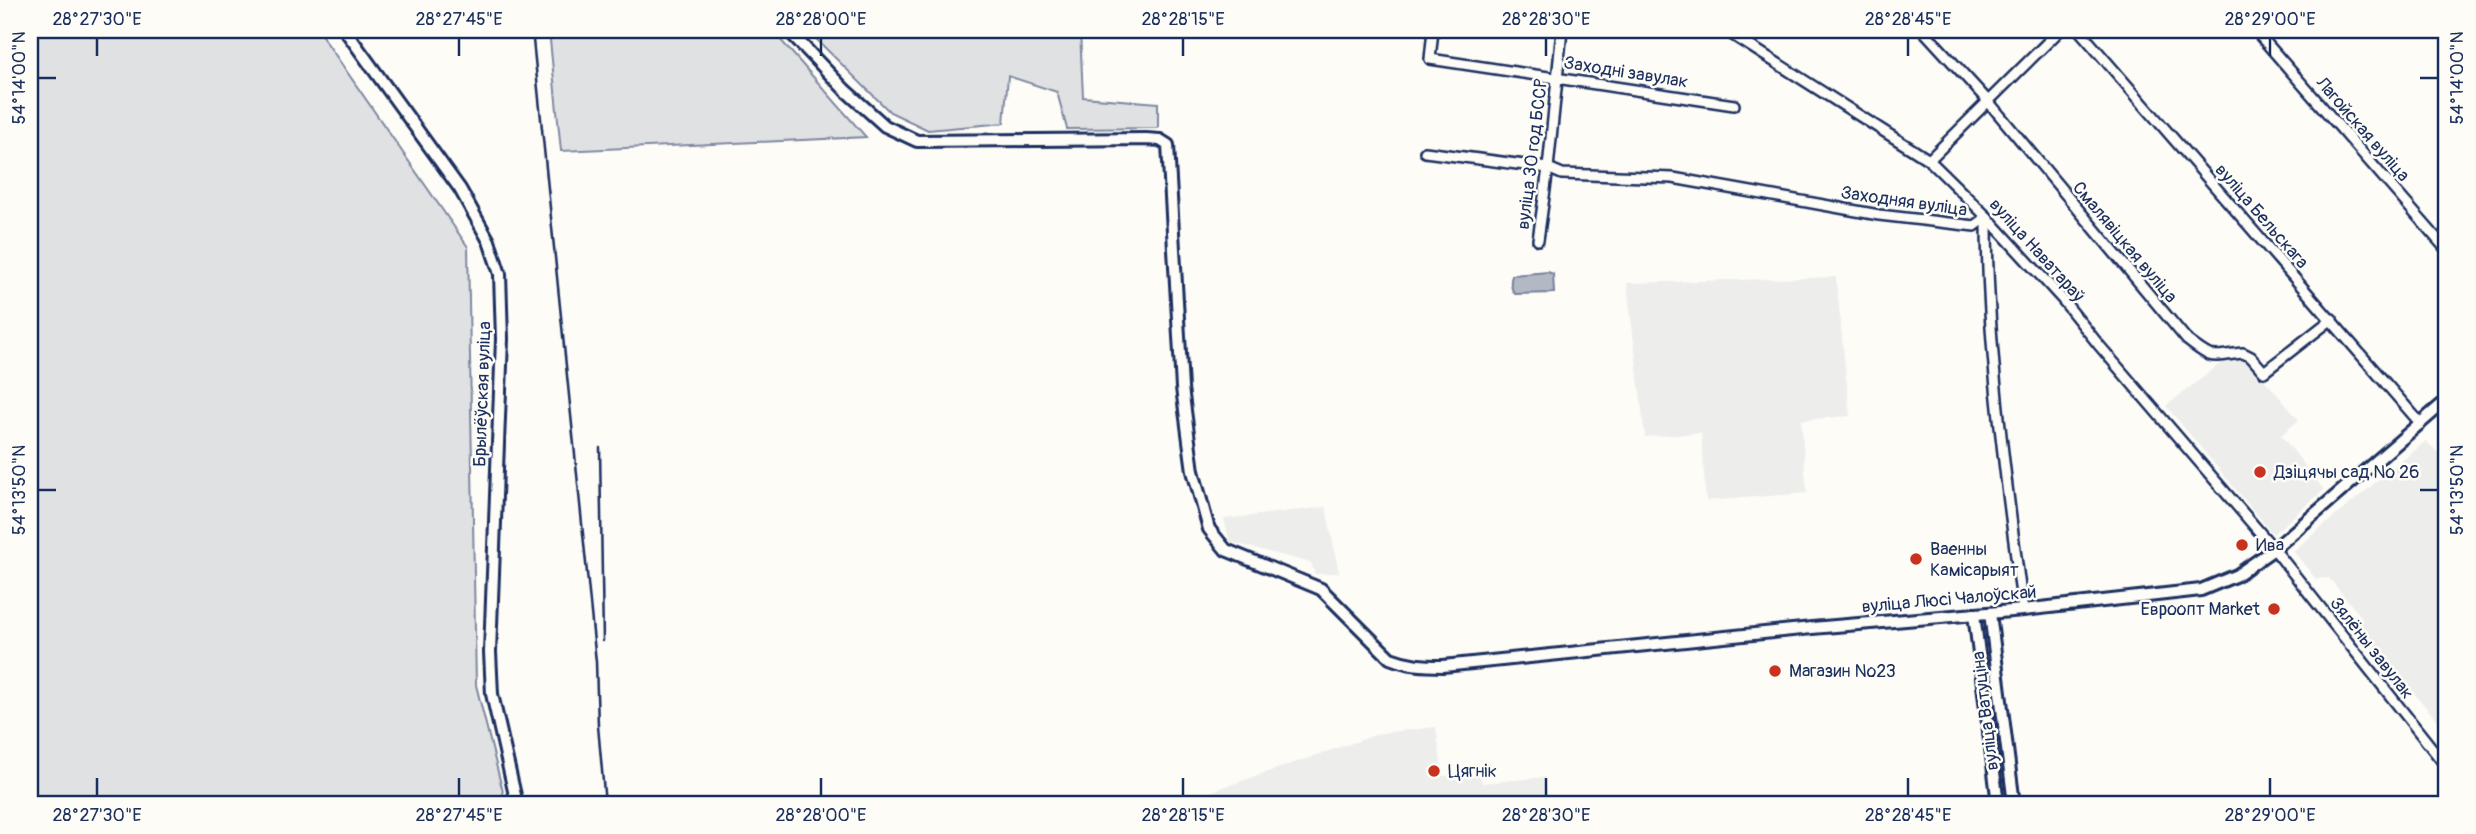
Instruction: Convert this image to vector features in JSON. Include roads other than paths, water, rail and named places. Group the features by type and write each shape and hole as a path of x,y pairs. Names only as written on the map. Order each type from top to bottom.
{"street":[{"name":"Брылёўская вуліца","path":"345,30 460,189 489,241 500,274 502,339 490,652 492,694 517,804"},
{"name":"вуліца Люсі Чалоўскай","path":"789,30 845,90 885,126 917,141 1146,139 1160,140 1168,145 1182,388 1193,471 1209,529 1226,550 1321,589 1390,658 1421,667 2023,610 2201,590 2237,575 2274,549 2446,401"},
{"name":"Заходні завулак","path":"1433,30 1430,59 1734,105"},
{"name":"вуліца 30 год БССР","path":"1538,240 1562,30"},
{"name":"вуліца Наватараў","path":"1725,30 1928,160 1987,217 2062,299 2274,549"},
{"name":"Смалявіцкая вуліца","path":"1923,30 1987,100 2187,340 2202,352 2216,358 2243,353 2251,357 2264,372 2332,319"},
{"path":"1928,160 2060,30"},
{"name":"вуліца Бельскага","path":"2079,30 2421,424"},
{"name":"Лагойская вуліца","path":"2255,30 2446,249"},
{"name":"Заходняя вуліца","path":"1425,152 1548,168 1562,174 1673,178 1879,215 1940,223 1975,226 1987,217"},
{"name":"Заходняя вуліца","path":"1987,217 1988,302 2004,463 2023,610"},
{"name":"Зялёны завулак","path":"2274,549 2446,766"},
{"name":"вуліца Ватуціна","path":"1990,613 2014,804"},
{"name":"вуліца Ватуціна","path":"1974,614 1998,804"}],"railway":[{"path":"532,30 596,662 605,804"},
{"path":"600,448 603,641"}],"place":[{"name":"Дзіцячы сад № 26","path":"2260,472"},
{"name":"Ива","path":"2242,545"},
{"name":"Ваенны Камісарыят","path":"1916,559"},
{"name":"Евроопт Market","path":"2274,609"},
{"name":"Магазин №23","path":"1775,671"},
{"name":"Цягнік","path":"1434,771"}]}
